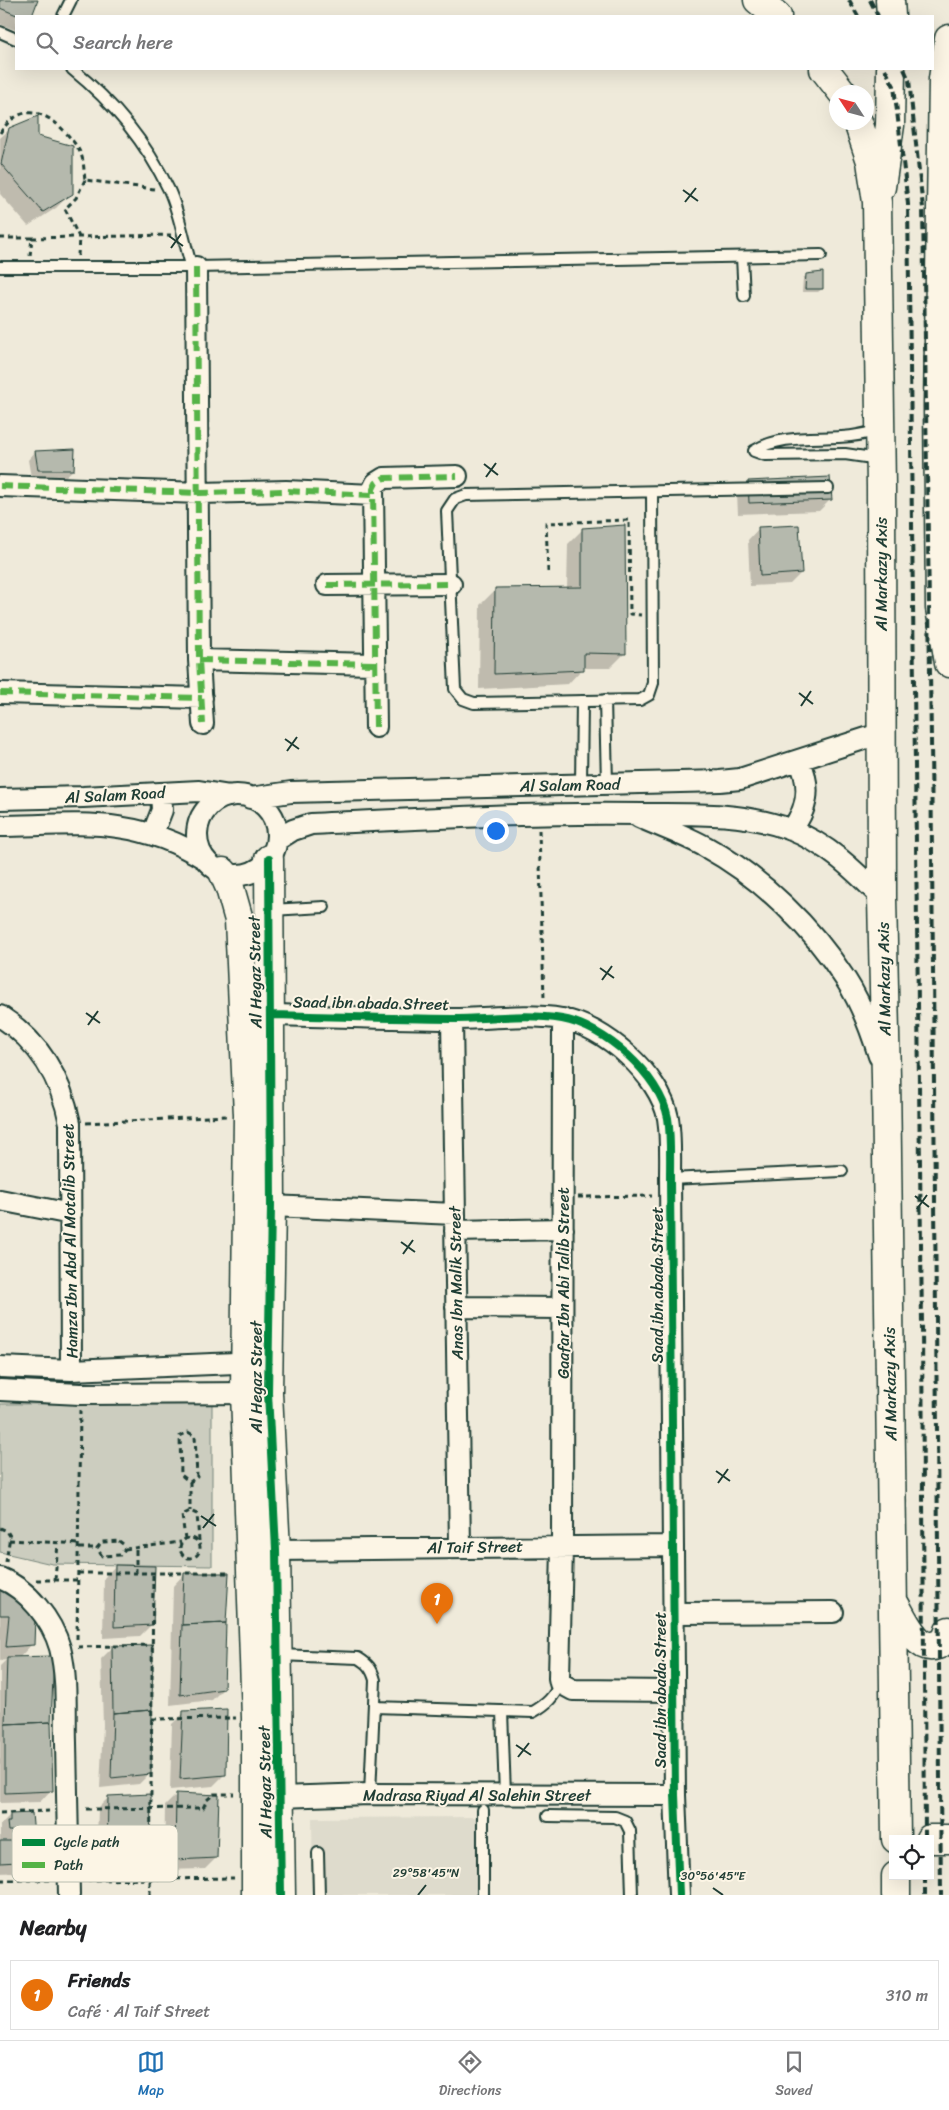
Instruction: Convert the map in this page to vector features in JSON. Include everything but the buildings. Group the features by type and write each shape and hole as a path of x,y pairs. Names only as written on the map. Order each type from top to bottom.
{"main road":[{"path":"758,0 776,15"},
{"path":"890,0 890,15"},
{"path":"948,648 940,608 938,406 946,221 943,79 949,40"},
{"path":"825,70 837,85"},
{"path":"877,202 888,145 891,70"},
{"name":"Al Markazy Axis","path":"861,130 871,161 877,202 882,898 896,1835"},
{"name":"Al Hegaz Street","path":"257,1362 271,1206 268,910 273,849"},
{"name":"Al Hegaz Street","path":"214,866 230,888 239,920 257,1362 252,1572 256,1718 281,1895"},
{"name":"Al Hegaz Street","path":"256,1887 267,1796 277,1655 276,1550 257,1393"},
{"path":"893,1601 916,1639 924,1645 939,1645 947,1638 949,1631"},
{"path":"934,1839 949,1839"},
{"path":"896,1880 896,1895"}],"street":[{"path":"194,268 200,493 200,660 203,724"},
{"path":"376,727 372,495 376,483 384,478 457,476"},
{"path":"0,486 200,493 286,491 372,495"},
{"path":"327,585 450,584"},
{"path":"200,660 374,664"},
{"path":"0,693 202,698"},
{"name":"Al Salam Road","path":"250,798 291,792 607,783 705,783 740,779 882,732"},
{"path":"791,830 802,814 807,796 806,777 799,760"},
{"name":"Al Salam Road","path":"0,799 199,792 230,796"},
{"path":"153,833 162,810 161,793"},
{"path":"230,796 250,798 268,810 277,829 273,849 252,872 243,875 214,866 199,843 199,826 210,807 230,796"},
{"name":"Al Salam Road","path":"273,849 293,830 311,824 539,814 631,814 741,818 766,822 791,830 834,852 882,898"},
{"path":"631,814 705,846 744,873 786,908 818,943 846,980 868,1023 886,1078"},
{"name":"Al Salam Road","path":"0,826 106,825 153,833 187,848 214,866"},
{"name":"Saad ibn abada Street","path":"270,1015 452,1019 554,1018 594,1031 620,1048 637,1064 651,1082 668,1117 675,1795 679,1895"},
{"name":"Hamza Ibn Abd Al Motalib Street","path":"0,1016 30,1040 45,1058 62,1093 70,1123 71,1370"},
{"name":"Gaafar Ibn Abi Talib Street","path":"554,1018 563,1197 562,1547 558,1672 560,1683"},
{"name":"Anas Ibn Malik Street","path":"452,1019 460,1547"},
{"path":"0,1200 71,1214"},
{"path":"271,1206 455,1222 563,1229"},
{"path":"456,1307 562,1308"},
{"path":"0,1367 71,1370 257,1362"},
{"path":"0,1390 80,1394 257,1393"},
{"name":"Al Taif Street","path":"276,1550 673,1546"},
{"path":"1,1579 32,1601 53,1631 68,1648 65,1686 67,1825"},
{"path":"674,1613 833,1612"},
{"path":"560,1683 573,1690 674,1691"},
{"name":"Madrasa Riyad Al Salehin Street","path":"267,1796 370,1794 675,1795"}],"lane":[{"path":"64,15 71,0"},
{"path":"0,32 15,39"},
{"path":"73,70 95,88 128,122 169,191 194,268"},
{"path":"0,267 194,268 821,256"},
{"path":"742,257 744,296"},
{"path":"880,428 847,437 771,442 754,451 765,455 845,454 880,460"},
{"path":"652,492 653,683 651,692 640,700 474,703 463,699 455,689 447,511 452,502 461,496 828,488"},
{"path":"606,700 607,783"},
{"path":"582,701 582,784"},
{"path":"268,910 324,908"},
{"path":"670,1187 842,1171"},
{"path":"277,1655 358,1658 372,1670 375,1680 370,1794"},
{"path":"374,1708 533,1712 550,1700 560,1683"},
{"path":"502,1711 505,1795"},
{"path":"483,1810 483,1895"},
{"path":"548,1816 616,1817 624,1821 630,1832 632,1895"},
{"path":"318,1853 319,1895"}],"path":[{"path":"0,133 15,117 26,113 38,113 50,118 77,145 82,157 84,180 76,198 65,209 79,237 78,267"},
{"path":"84,180 169,191"},
{"path":"0,238 182,234"},
{"path":"29,267 32,238"},
{"path":"548,572 546,523 629,520 630,614 653,615"},
{"path":"539,814 554,1018"},
{"path":"70,1123 248,1115"},
{"path":"563,1197 670,1187"},
{"path":"80,1394 78,1580 68,1648 153,1645"},
{"path":"188,1432 195,1436 197,1468 197,1477 190,1482 181,1475 180,1436 188,1432"},
{"path":"190,1482 190,1511"},
{"path":"190,1511 197,1514 200,1553 189,1558 182,1554 183,1541 182,1515 190,1511"},
{"path":"0,1528 7,1531 9,1540 1,1579 78,1580"},
{"path":"125,1548 183,1541 192,1538 199,1541"},
{"path":"9,1540 97,1548"},
{"path":"97,1548 102,1542 119,1542 125,1548"},
{"path":"55,1580 58,1543"},
{"path":"136,1547 136,1573"},
{"path":"97,1548 102,1556 120,1556 125,1548"},
{"path":"78,1573 252,1572"},
{"path":"151,1825 153,1573"},
{"path":"152,1719 256,1718"},
{"path":"0,1813 203,1808 207,1800 214,1794 267,1796"},
{"path":"178,1880 256,1887"},
{"path":"19,1882 68,1887 114,1882"},
{"path":"150,1882 150,1895"}],"shaded area":[{"path":"212,1403 212,1566 52,1564 0,1552 0,1404"},
{"path":"479,1817 480,1895 313,1895 312,1818"}],"railway":[{"path":"849,0 857,15"},
{"path":"870,0 878,15"},
{"path":"886,70 894,86 908,204 922,1324 925,1835"},
{"path":"904,70 909,80 923,208 931,738 941,1895"},
{"path":"925,1880 925,1895"}],"marked path":[{"path":"196,267 199,660 203,724"},
{"path":"376,727 373,489 376,483 384,478 457,476"},
{"path":"0,486 200,493 286,491 373,495"},
{"path":"327,585 451,584"},
{"path":"199,660 374,664"},
{"path":"0,693 202,698"}],"cycle path":[{"path":"269,859 271,1206 268,1393 276,1550 281,1895"},
{"path":"270,1015 406,1019 535,1016 562,1019 595,1031 628,1055 654,1085 663,1102 670,1133 675,1795 679,1895"}],"place":[{"name":"Friends","path":"437,1624"}]}
